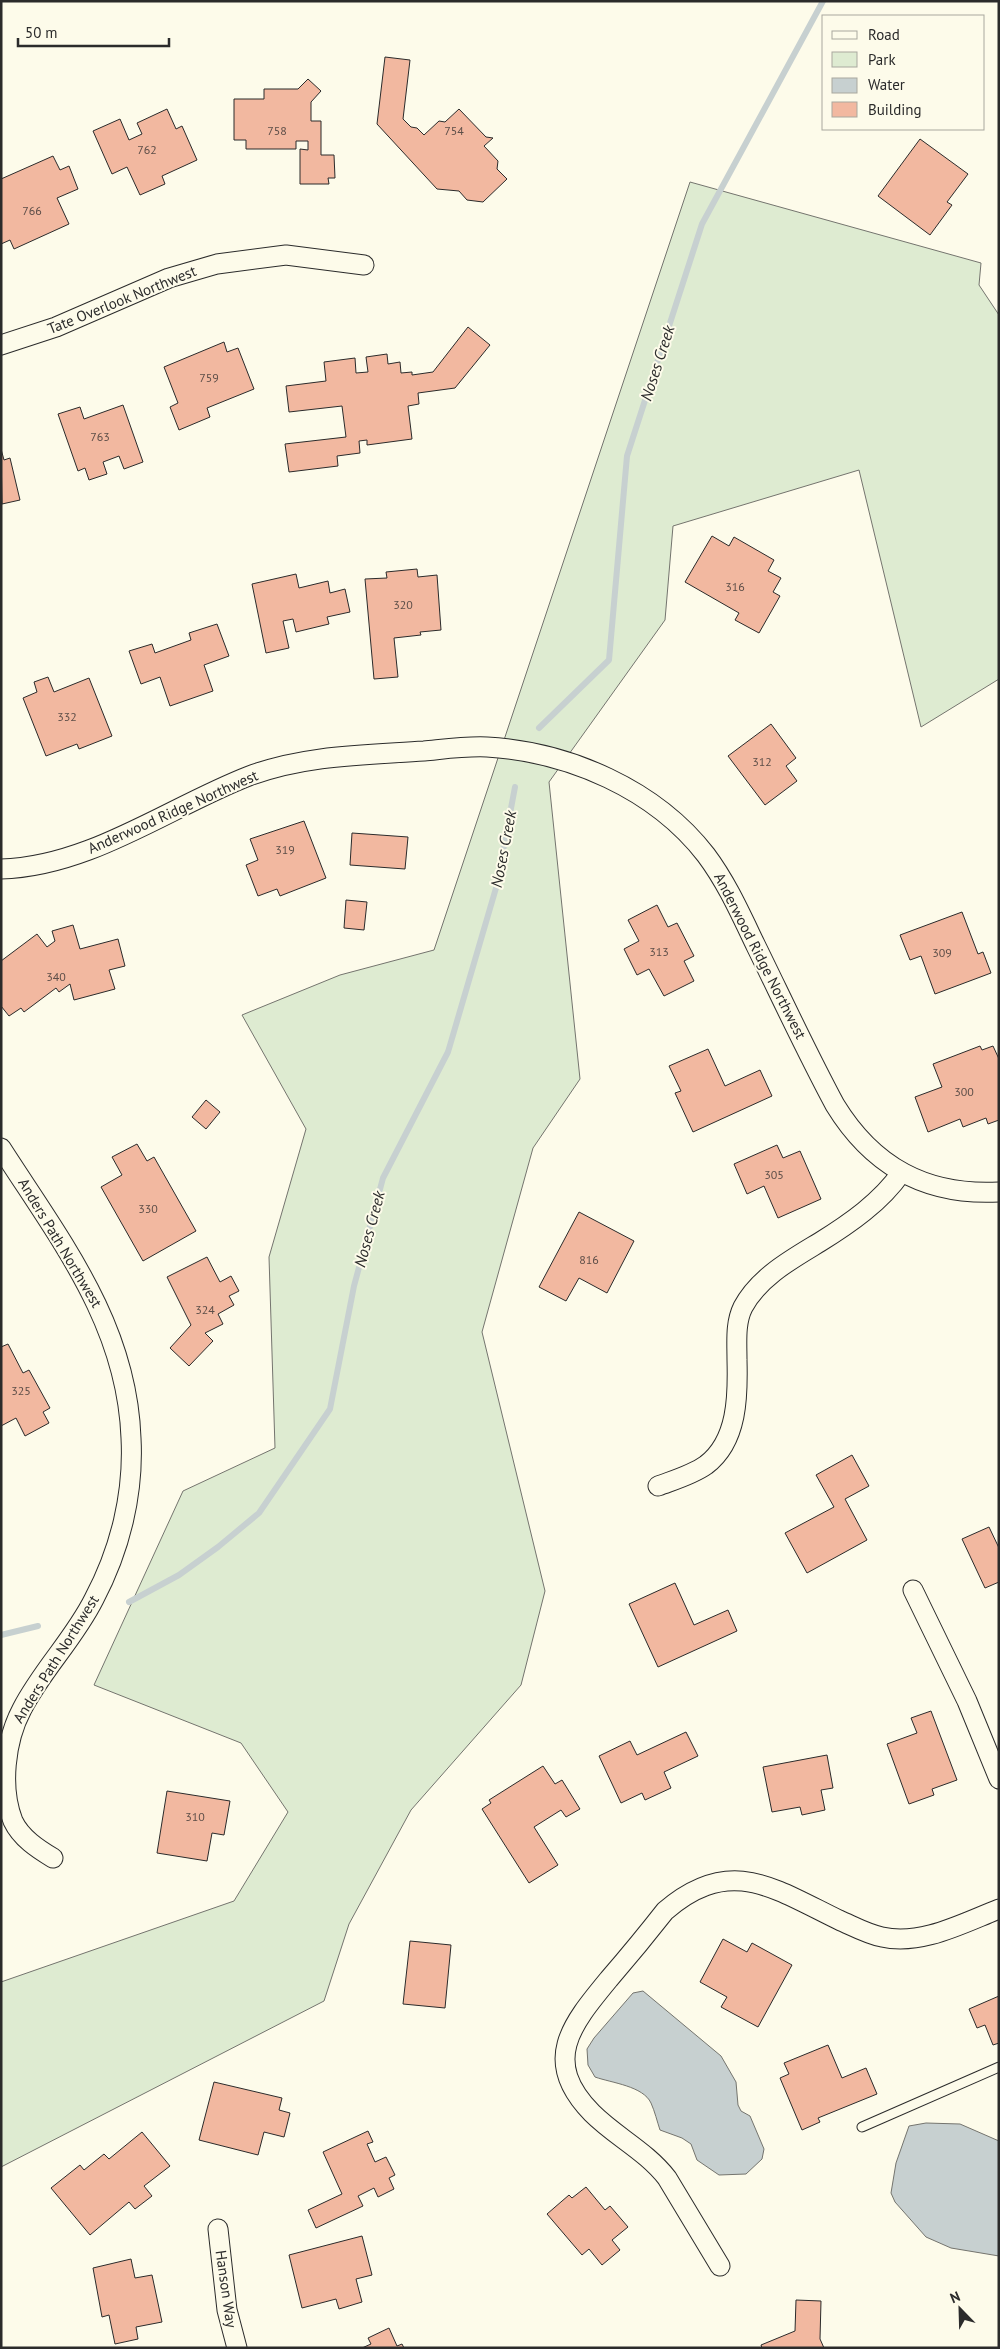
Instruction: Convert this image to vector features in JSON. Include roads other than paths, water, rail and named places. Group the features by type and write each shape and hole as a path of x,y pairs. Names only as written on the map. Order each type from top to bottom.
{"street":[{"name":"Tate Overlook Northwest","path":"1,345 56,327 169,278 217,264 286,255 364,266"},
{"name":"Anderwood Ridge Northwest","path":"1,869 38,865 80,853 249,776 303,761 331,757 486,747 527,752 570,763 617,783 650,802 668,815 704,853 726,886 840,1112 872,1151 901,1173 929,1184 973,1192 999,1192"},
{"name":"Anders Path Northwest","path":"1,1148 102,1312 118,1357 130,1423 131,1456 128,1492 123,1525 113,1556 93,1601 22,1709 8,1746 4,1785 13,1822 27,1840 53,1858"},
{"path":"658,1486 695,1472 707,1464 725,1443 737,1399 736,1333 738,1319 753,1292 781,1266 857,1216 885,1192 901,1173"},
{"path":"913,1590 968,1701 999,1779"},
{"path":"720,2266 667,2178 659,2168 649,2157 594,2115 571,2086 564,2060 566,2045 580,2014 665,1911 698,1887 732,1880 753,1882 777,1890 863,1931 882,1938 922,1937 999,1909"},
{"name":"Hanson Way","path":"218,2230 227,2310 237,2348"}],"lane":[{"path":"862,2127 999,2068"}],"water":[{"path":"643,1991 721,2056 736,2082 738,2105 741,2111 750,2116 764,2149 762,2159 746,2174 719,2175 697,2160 691,2144 682,2138 660,2130 651,2103 647,2097 634,2089 595,2077 588,2065 587,2049 594,2038 633,1993"},
{"path":"926,2123 960,2124 999,2141 999,2256 951,2248 926,2237 895,2202 891,2193 896,2163 909,2126"}],"waterway":[{"name":"Noses Creek","path":"539,728 609,660 627,456 702,224 823,1"},
{"name":"Noses Creek","path":"129,1602 179,1575 218,1547 259,1513 330,1409 354,1286 383,1178 448,1052 496,888 515,787"},
{"name":"Noses Creek","path":"1,1635 38,1626"}]}
